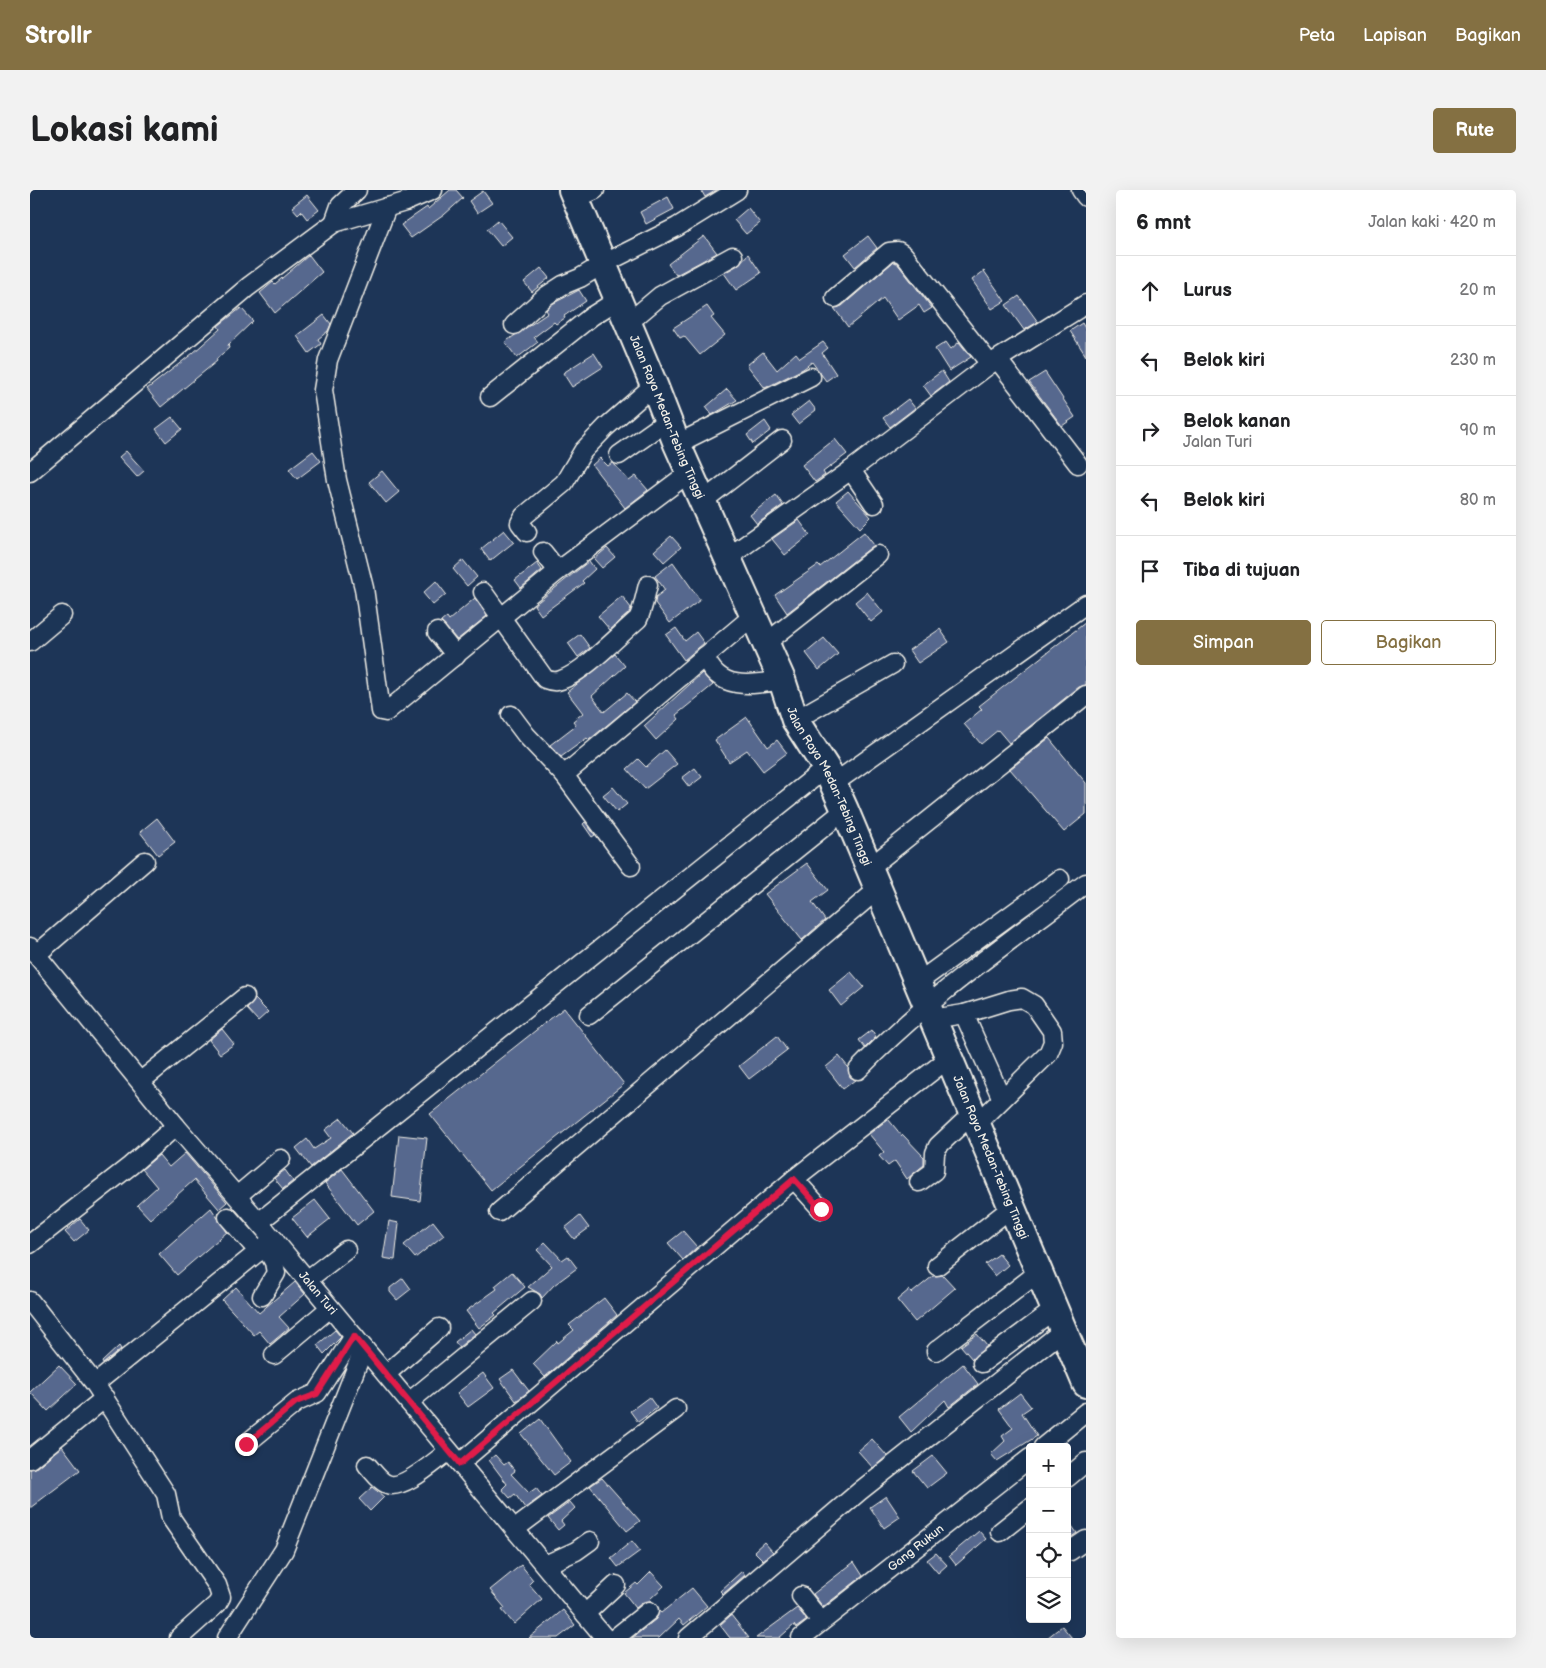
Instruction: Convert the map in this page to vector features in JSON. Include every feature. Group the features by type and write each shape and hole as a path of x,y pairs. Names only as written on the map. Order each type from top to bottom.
{"highway":[{"name":"Jalan Raya Medan-Tebing Tinggi","path":"581,193 603,264 619,299 672,432 782,680 795,720 830,776 845,810 1086,1384"}],"street":[{"path":"334,223 340,206 356,190"},
{"path":"30,472 248,288 334,223 387,207 402,197 433,190"},
{"path":"514,325 546,296 603,264 677,227 737,190"},
{"path":"1081,190 1086,197"},
{"path":"387,207 328,360 324,390 337,480 364,588 381,711 386,712 558,571 690,472"},
{"path":"835,298 889,252 898,251 904,255 1078,464"},
{"path":"628,323 660,296 733,256"},
{"path":"490,397 592,316 619,299"},
{"path":"727,558 851,470 994,362 1086,304"},
{"path":"619,455 811,377"},
{"path":"527,532 520,523 524,516 564,483 583,451 606,427 654,385"},
{"path":"702,501 782,440"},
{"path":"851,470 874,504"},
{"path":"543,552 558,571"},
{"path":"766,643 878,555"},
{"path":"483,592 545,679 561,680 585,665 638,619 642,612 642,604 648,585"},
{"path":"259,1222 830,776 1086,604"},
{"path":"30,642 62,615"},
{"path":"564,775 754,616"},
{"path":"437,632 456,656"},
{"path":"704,656 708,665 718,676 745,686 782,680"},
{"path":"795,720 893,664"},
{"path":"499,1212 873,879 1086,695"},
{"path":"511,715 526,735 564,775 631,866"},
{"path":"589,1015 845,810"},
{"path":"33,951 145,861"},
{"path":"858,1070 925,1003 1060,879"},
{"path":"925,1003 1086,884"},
{"name":"Jalan Turi","path":"33,951 141,1080 176,1126 259,1222 266,1246 307,1280 605,1638"},
{"path":"141,1080 244,997"},
{"path":"919,1182 934,1170 935,1153 938,1146 1002,1099 1048,1054 1053,1042 1052,1031 1034,1006 1022,998 1009,1000 964,1014 925,1003"},
{"path":"964,1014 1002,1099"},
{"path":"367,1464 384,1483 397,1486 454,1457 794,1179 949,1058"},
{"path":"30,1244 130,1166 176,1126"},
{"path":"237,1196 281,1159"},
{"path":"794,1179 821,1209"},
{"path":"937,1266 1011,1208"},
{"path":"228,1217 266,1246 274,1262 276,1273 262,1296"},
{"path":"30,1459 100,1391 266,1246"},
{"path":"307,1280 346,1250"},
{"path":"936,1351 1039,1272"},
{"path":"30,1301 100,1391 166,1494 171,1518 217,1585 221,1597 217,1604 179,1638"},
{"path":"409,1402 532,1301"},
{"path":"274,1355 330,1308"},
{"path":"982,1363 1060,1320"},
{"path":"688,1638 1060,1320"},
{"path":"386,1374 440,1328"},
{"path":"246,1444 296,1402 317,1394 359,1342"},
{"path":"227,1638 284,1550 359,1342"},
{"path":"515,1529 676,1409"},
{"path":"1048,1443 1086,1412"},
{"name":"Gang Rukun","path":"801,1638 1026,1461"},
{"path":"1071,1475 1086,1462"},
{"path":"1000,1532 1026,1511"},
{"path":"1071,1550 1086,1540"},
{"path":"546,1565 576,1551 590,1541"},
{"path":"585,1614 616,1585"},
{"path":"801,1596 821,1621"},
{"path":"615,1638 649,1611"}],"building":[{"path":"450,190 456,190 463,198 444,215 411,238 401,225 427,207 428,209"},
{"path":"701,190 717,190 705,197"},
{"path":"483,191 492,203 477,213 469,201"},
{"path":"307,195 319,210 307,219 301,211 298,214 292,207"},
{"path":"668,197 674,209 646,224 640,212"},
{"path":"748,208 760,223 746,234 734,220"},
{"path":"498,220 512,237 501,246 487,229"},
{"path":"704,236 717,253 676,275 668,264"},
{"path":"868,236 877,248 855,267 845,254"},
{"path":"748,254 761,273 736,290 724,273 738,265"},
{"path":"309,255 322,272 275,313 260,293 273,282 275,284"},
{"path":"893,262 897,263 932,308 924,313 919,305 898,320 883,298 848,327 834,308 842,306"},
{"path":"541,268 549,278 532,292 524,282"},
{"path":"984,271 1005,301 992,309 972,280"},
{"path":"579,290 586,301 564,316 565,318 556,324 554,322 534,337 538,342 517,358 505,342 548,313 546,310 552,304"},
{"path":"1019,296 1038,322 1024,330 1006,305"},
{"path":"707,306 714,316 711,318 725,335 700,355 684,336 680,338 673,328"},
{"path":"241,308 253,321 228,345 229,348 216,359 217,361 161,407 147,389 193,353 220,329 218,326"},
{"path":"324,315 331,324 328,331 318,339 321,344 309,353 297,336"},
{"path":"1082,323 1086,330 1086,356 1070,331"},
{"path":"823,342 828,348 822,353 836,374 826,381 812,362 803,369 765,388 747,365 763,352 777,370 796,353 800,358"},
{"path":"946,342 951,349 959,342 971,357 949,371 935,349"},
{"path":"594,353 603,367 572,387 563,373"},
{"path":"942,371 949,382 931,396 923,385"},
{"path":"1045,372 1075,417 1062,426 1029,382"},
{"path":"727,389 737,400 712,415 706,407"},
{"path":"908,399 915,408 890,427 883,418"},
{"path":"809,401 816,410 798,424 791,415"},
{"path":"172,417 182,429 166,442 156,429"},
{"path":"765,421 771,430 753,444 747,435"},
{"path":"835,439 847,454 823,472 825,475 815,482 802,465"},
{"path":"126,451 144,471 137,477 119,457"},
{"path":"313,451 321,461 297,479 289,469"},
{"path":"600,458 608,466 612,463 615,465 629,481 636,476 648,490 625,508 592,465"},
{"path":"382,471 399,492 386,503 369,482"},
{"path":"848,491 871,517 860,528 836,501"},
{"path":"776,495 783,505 757,524 750,515"},
{"path":"799,520 810,535 785,555 772,539"},
{"path":"504,530 514,542 490,561 481,549"},
{"path":"864,532 874,545 787,613 775,595 818,565 820,567"},
{"path":"671,536 681,547 664,562 654,551"},
{"path":"607,548 615,557 602,568 594,559"},
{"path":"463,560 477,577 467,586 453,569"},
{"path":"589,561 595,569 582,581 584,583 541,615 534,605"},
{"path":"673,562 700,600 670,623 655,603 656,597 665,590 655,576"},
{"path":"537,563 542,570 521,588 515,580"},
{"path":"436,581 446,594 433,605 423,593"},
{"path":"867,592 883,612 871,622 855,602"},
{"path":"622,596 631,608 629,613 610,630 598,616"},
{"path":"475,598 487,616 457,640 441,622 447,617 449,620"},
{"path":"1086,622 1086,685 1079,687 1009,743 998,730 981,744 964,724 982,709 979,706"},
{"path":"676,628 685,641 696,632 704,643 684,660 666,635"},
{"path":"940,629 949,642 918,663 909,650"},
{"path":"580,634 590,648 578,657 568,643"},
{"path":"824,638 838,654 819,670 806,653"},
{"path":"615,654 625,666 592,696 604,712 627,693 635,702 589,740 587,738 561,757 550,745 576,725 573,721 583,713 567,692"},
{"path":"702,673 713,685 676,715 679,719 656,740 644,726"},
{"path":"747,717 768,747 777,740 787,753 763,771 747,750 729,762 715,740"},
{"path":"1049,738 1086,783 1086,814 1064,832 1010,769"},
{"path":"665,750 677,764 645,789 627,769 638,759 646,767"},
{"path":"695,768 702,777 689,787 682,778"},
{"path":"613,787 627,804 617,812 603,795"},
{"path":"157,818 175,842 158,855 140,832"},
{"path":"585,822 595,835 592,837 583,824"},
{"path":"807,863 828,890 812,902 825,920 802,940 765,894"},
{"path":"851,972 864,987 841,1006 829,990"},
{"path":"255,999 268,1012 258,1021 247,1009"},
{"path":"564,1008 624,1084 491,1190 430,1114"},
{"path":"222,1029 234,1044 220,1054 209,1040"},
{"path":"872,1030 876,1037 865,1048 859,1040"},
{"path":"777,1036 787,1050 749,1079 739,1066"},
{"path":"839,1056 848,1067 850,1077 855,1080 843,1089 826,1067"},
{"path":"341,1118 353,1133 311,1167 296,1148 307,1139 314,1149 331,1138 325,1130"},
{"path":"888,1119 902,1136 924,1157 924,1165 907,1179 895,1161 888,1166 879,1156 884,1152 869,1134"},
{"path":"399,1135 427,1138 420,1201 392,1197"},
{"path":"185,1153 227,1202 219,1209 194,1180 150,1219 137,1205 157,1187 142,1169 159,1155 169,1167"},
{"path":"342,1169 374,1211 357,1225 325,1183"},
{"path":"285,1170 293,1181 283,1189 274,1178"},
{"path":"315,1200 330,1219 307,1237 292,1218"},
{"path":"211,1208 227,1232 177,1275 159,1254"},
{"path":"580,1216 589,1228 574,1239 565,1228"},
{"path":"80,1219 89,1230 74,1242 65,1232"},
{"path":"389,1221 399,1223 395,1260 383,1258"},
{"path":"433,1221 444,1235 415,1258 404,1245"},
{"path":"683,1231 697,1247 683,1260 668,1243"},
{"path":"545,1242 562,1260 568,1256 577,1268 554,1285 542,1298 540,1294 528,1287 552,1266 537,1250"},
{"path":"999,1254 1008,1265 995,1276 985,1264"},
{"path":"512,1272 525,1287 494,1313 496,1315 479,1328 466,1311 497,1289 495,1286"},
{"path":"943,1275 955,1288 915,1322 897,1300 909,1290 912,1293 933,1276"},
{"path":"403,1278 411,1289 397,1300 390,1292 390,1288"},
{"path":"295,1282 305,1294 279,1317 289,1328 270,1344 259,1331 254,1335 222,1300 236,1287 259,1313"},
{"path":"604,1298 617,1315 545,1377 533,1364 557,1341 558,1343 574,1330 569,1325"},
{"path":"471,1329 475,1334 459,1347 455,1342"},
{"path":"335,1330 341,1337 324,1354 317,1345"},
{"path":"977,1334 987,1346 972,1359 961,1346"},
{"path":"119,1346 121,1349 103,1364 102,1362"},
{"path":"963,1364 978,1384 949,1407 945,1400 911,1432 899,1417"},
{"path":"59,1365 77,1384 48,1411 30,1392"},
{"path":"513,1370 529,1391 516,1401 500,1379"},
{"path":"483,1373 494,1388 468,1407 457,1393"},
{"path":"1020,1393 1031,1407 1022,1413 1037,1436 997,1461 991,1454 1005,1441 1002,1436 1013,1428 999,1409"},
{"path":"649,1397 657,1408 638,1422 630,1411"},
{"path":"540,1419 571,1462 554,1475 521,1434"},
{"path":"872,1439 887,1456 873,1468 858,1451"},
{"path":"62,1446 80,1470 30,1508 30,1469 37,1467"},
{"path":"495,1455 504,1465 508,1462 515,1471 511,1474 529,1493 536,1488 542,1496 525,1508 515,1494 510,1498 502,1489 507,1484 489,1460"},
{"path":"933,1456 947,1473 927,1488 913,1471"},
{"path":"602,1478 640,1521 627,1531 590,1486"},
{"path":"372,1487 384,1497 370,1511 359,1499"},
{"path":"886,1496 900,1517 884,1528 870,1507"},
{"path":"570,1502 575,1508 561,1521 564,1525 558,1530 548,1518"},
{"path":"1071,1525 1077,1533 1071,1537"},
{"path":"979,1531 986,1539 956,1565 949,1556"},
{"path":"632,1541 640,1551 618,1567 611,1558"},
{"path":"764,1542 773,1552 763,1560 754,1551"},
{"path":"936,1553 947,1565 938,1573 927,1560"},
{"path":"854,1562 863,1576 823,1607 813,1594"},
{"path":"521,1565 533,1580 529,1584 542,1599 514,1624 502,1610 505,1608 490,1590"},
{"path":"742,1571 745,1575 723,1594 720,1591"},
{"path":"651,1572 664,1586 650,1599 651,1601 643,1602 636,1608 624,1593 636,1583 638,1585"},
{"path":"692,1588 707,1606 684,1625 679,1619 659,1638 632,1638 656,1619 659,1611 661,1613"},
{"path":"797,1608 807,1620 796,1628 794,1625 779,1638 756,1638"},
{"path":"563,1610 575,1625 558,1638 529,1638"},
{"path":"731,1615 749,1638 730,1638 720,1625"},
{"path":"1062,1626 1072,1638 1047,1638"}],"route":[{"path":"246,1444 296,1402 317,1394 354,1336 460,1464 794,1179 821,1209"}]}
